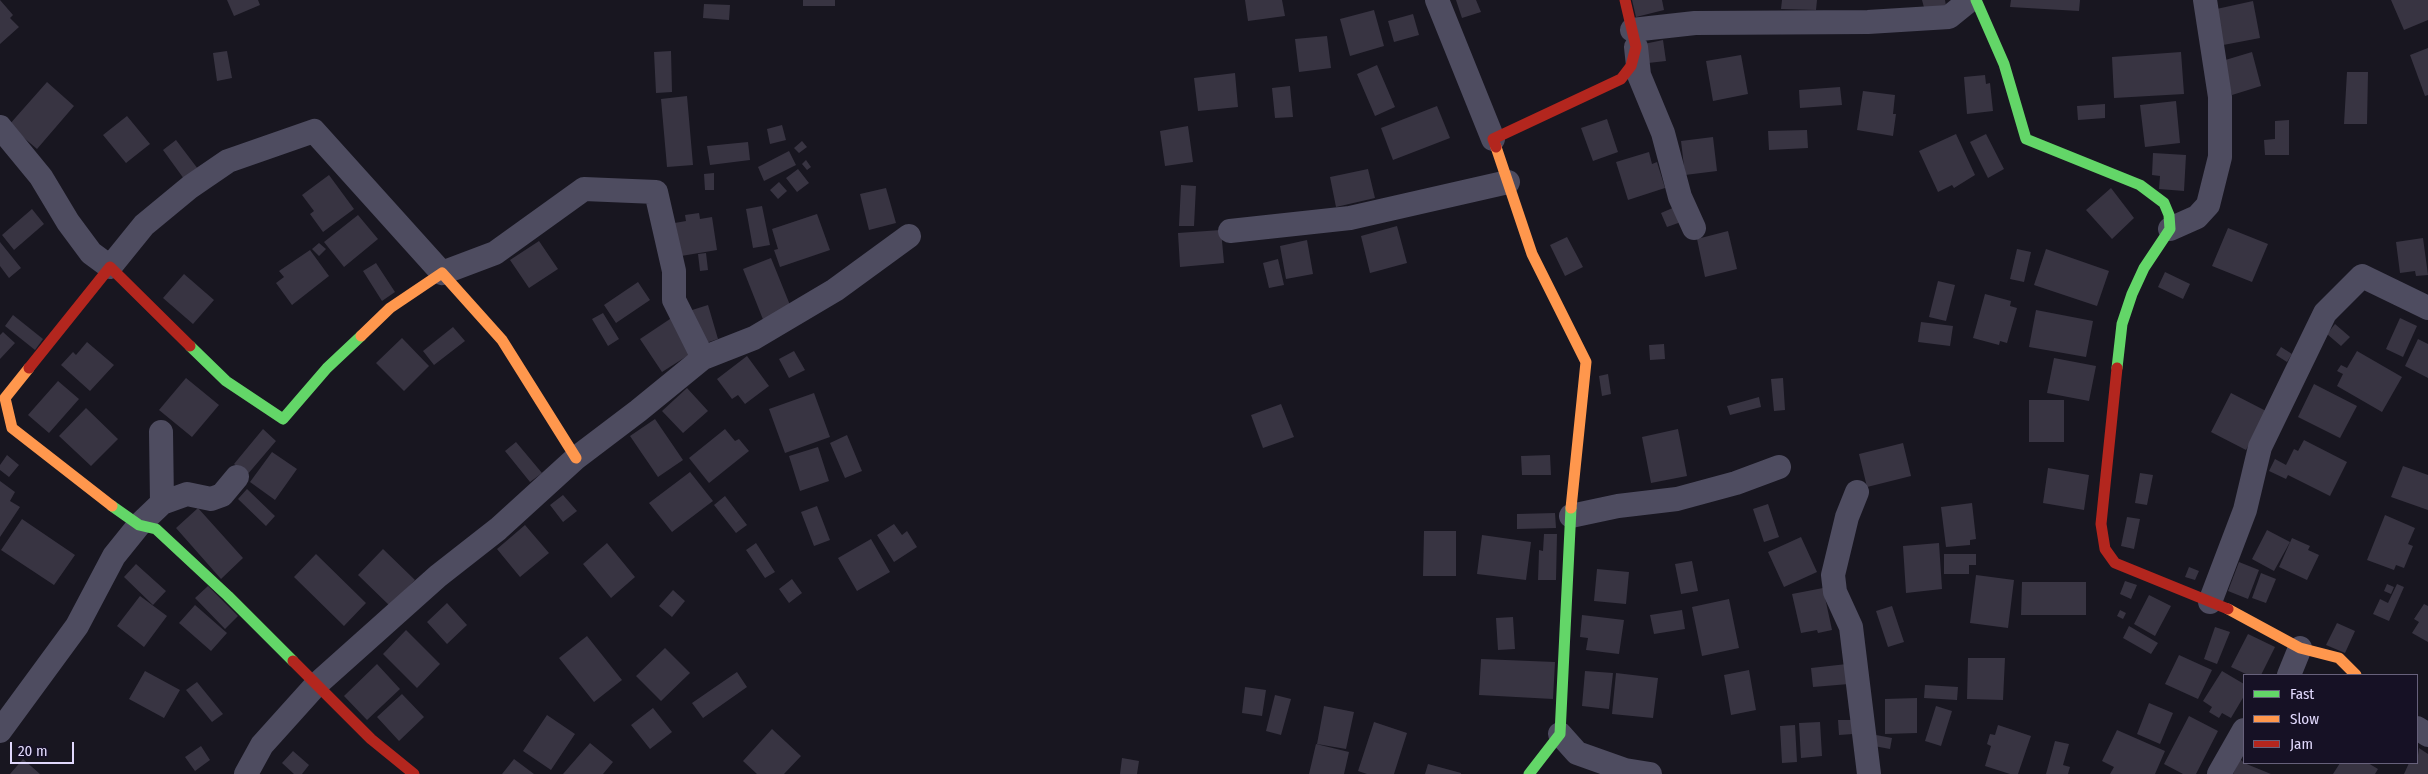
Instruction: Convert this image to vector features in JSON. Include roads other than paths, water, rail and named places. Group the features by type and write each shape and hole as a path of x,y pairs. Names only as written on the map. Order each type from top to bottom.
{"street":[{"path":"1437,0 1493,139 1532,254 1586,362 1571,516 1560,734 1528,774"},
{"path":"1626,0 1639,75 1662,132 1680,197 1694,228"},
{"path":"1634,39 1695,23 1868,22 1949,17 1970,0"},
{"path":"1976,0 2004,64 2026,139 2140,185 2164,203 2169,215 2170,229"},
{"path":"2204,0 2220,97 2220,157 2208,205 2197,217 2170,229 2144,268 2132,294 2122,324 2101,524 2105,549 2115,563 2228,609 2300,648 2339,658 2355,674"},
{"path":"1493,139 1621,79 1632,66 1634,39"},
{"path":"0,128 41,177 68,222 91,253 110,267 226,381 283,419 326,368 390,308 442,273 496,253 584,189 656,192 674,272 674,300 703,358"},
{"path":"414,774 372,739 228,596 156,529 139,525 102,499 12,428 4,398 144,225 190,187 228,161 314,131 502,340 576,458"},
{"path":"1230,231 1350,218 1508,182"},
{"path":"246,774 262,746 316,685 438,576 498,529 576,458 703,358 754,338 835,290 909,236"},
{"path":"2210,602 2245,510 2260,447 2325,313 2362,276 2428,308"},
{"path":"161,432 162,503"},
{"path":"1571,516 1618,506 1677,499 1736,483 1779,467"},
{"path":"0,732 77,626 114,556 139,525 162,503 187,494 211,499 222,495 237,477"},
{"path":"1857,492 1847,517 1834,575 1835,592 1851,627 1869,774"},
{"path":"2288,674 2300,648"},
{"path":"2219,774 2243,732"},
{"path":"1560,734 1577,753 1625,770 1650,774"}]}
